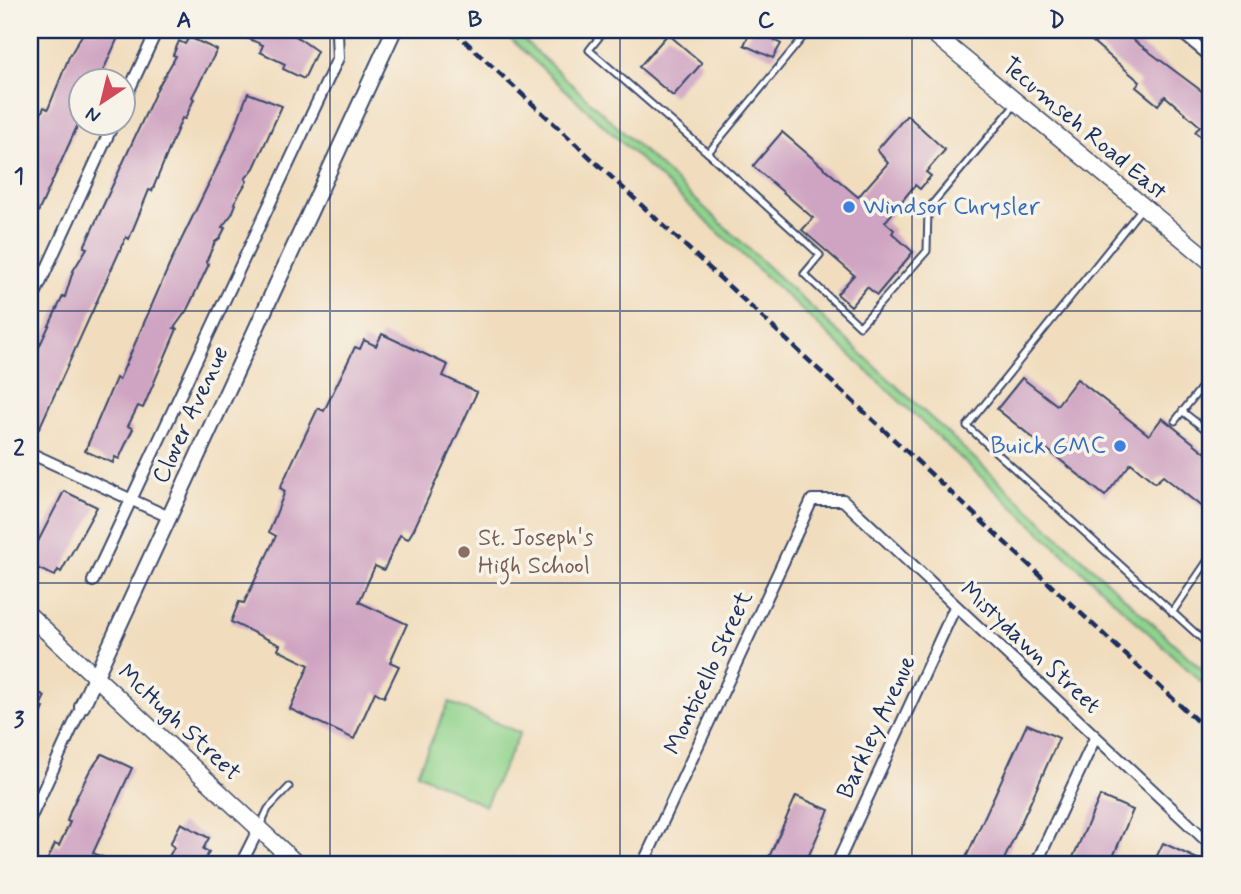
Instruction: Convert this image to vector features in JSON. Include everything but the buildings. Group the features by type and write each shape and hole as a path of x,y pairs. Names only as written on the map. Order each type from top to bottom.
{"main road":[{"name":"Tecumseh Road East","path":"929,30 1211,262"},
{"name":"McHugh Street","path":"30,616 297,864"}],"street":[{"path":"136,76 158,30"},
{"name":"Clover Avenue","path":"93,581 338,58 337,33 333,30"},
{"name":"Clover Avenue","path":"30,819 394,30"},
{"path":"1178,30 1211,58"},
{"path":"30,305 108,136"},
{"path":"30,453 169,517"},
{"name":"Mistydawn Street","path":"812,500 843,500 1211,845"},
{"name":"Monticello Street","path":"643,864 812,500"},
{"name":"Barkley Avenue","path":"837,864 955,607"},
{"path":"1037,864 1096,738"},
{"path":"241,864 259,828"}],"lane":[{"path":"605,30 589,50 820,255 804,274 860,326 927,251 928,209 1017,103"},
{"path":"708,153 809,30"},
{"path":"1143,207 967,426 1211,647"},
{"path":"1175,421 1211,375"},
{"path":"1182,411 1211,434"},
{"path":"1171,613 1210,557 1207,533 1211,525"},
{"path":"259,828 268,808 289,787"}],"green space":[{"path":"501,30 513,30 1211,678 1211,691"},
{"path":"449,702 520,733 485,806 417,773"}],"railway":[{"path":"453,30 1211,734"}],"place":[{"name":"Windsor Chrysler","path":"849,207"},
{"name":"Buick GMC","path":"1120,446"},
{"name":"St. Joseph's High School","path":"464,552"}]}
